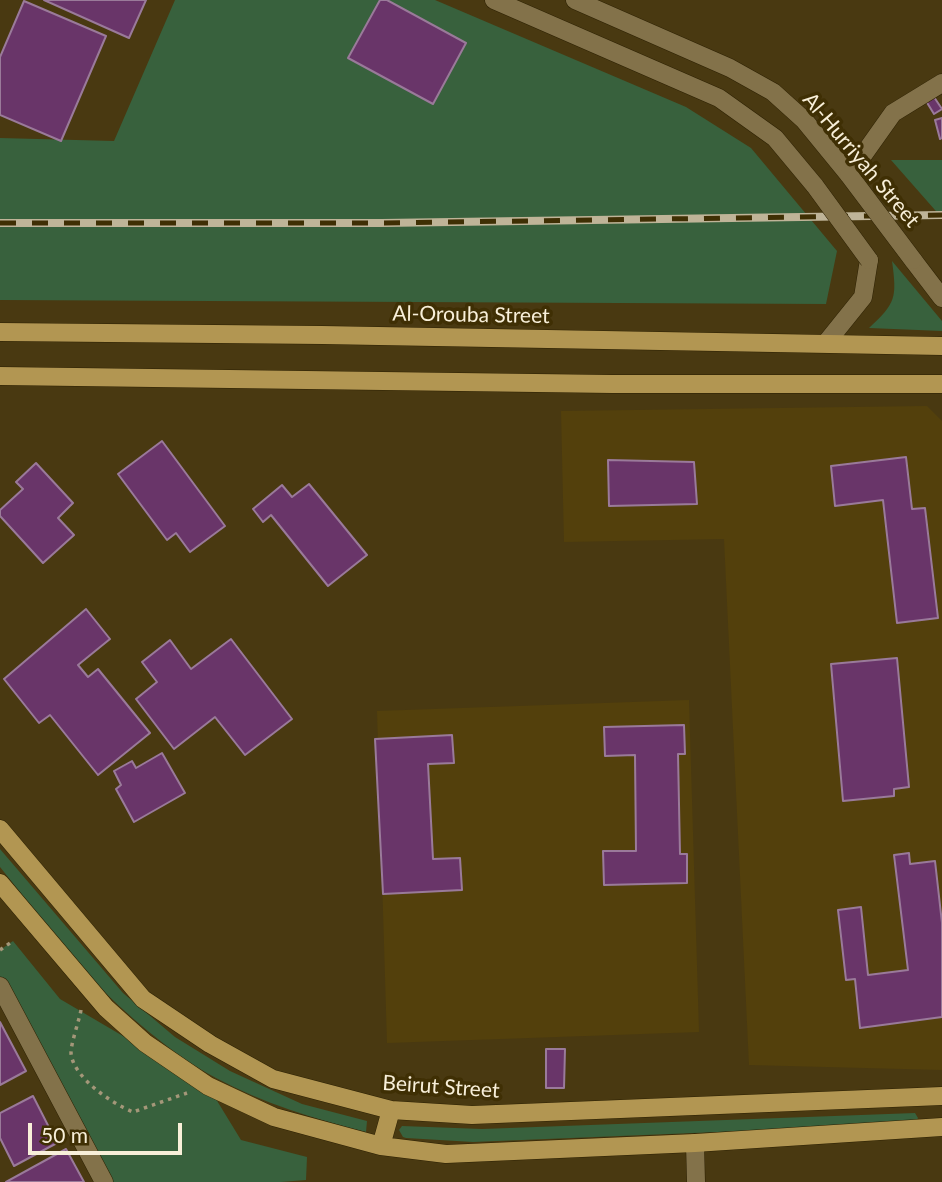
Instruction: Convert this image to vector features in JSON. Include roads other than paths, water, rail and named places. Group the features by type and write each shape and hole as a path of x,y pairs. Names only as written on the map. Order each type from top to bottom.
{"main road":[{"name":"Al-Orouba Street","path":"0,332 350,335 942,346"},
{"path":"0,376 612,384 942,384"},
{"name":"Beirut Street","path":"0,829 143,999 211,1045 273,1079 391,1110 498,1115 942,1096"},
{"path":"0,883 106,1008 145,1043 208,1086 274,1117 381,1146 446,1154 695,1143 942,1127"},
{"path":"381,1146 391,1110"}],"street":[{"path":"494,0 719,98 775,138 815,186 869,260 863,297 826,343"},
{"name":"Al-Hurriyah Street","path":"575,0 730,68 773,92 804,120 942,298"},
{"path":"849,175 893,113 942,83"},
{"path":"0,986 104,1182"},
{"path":"695,1143 696,1182"}],"railway":[{"path":"0,223 382,223 942,215"}]}
